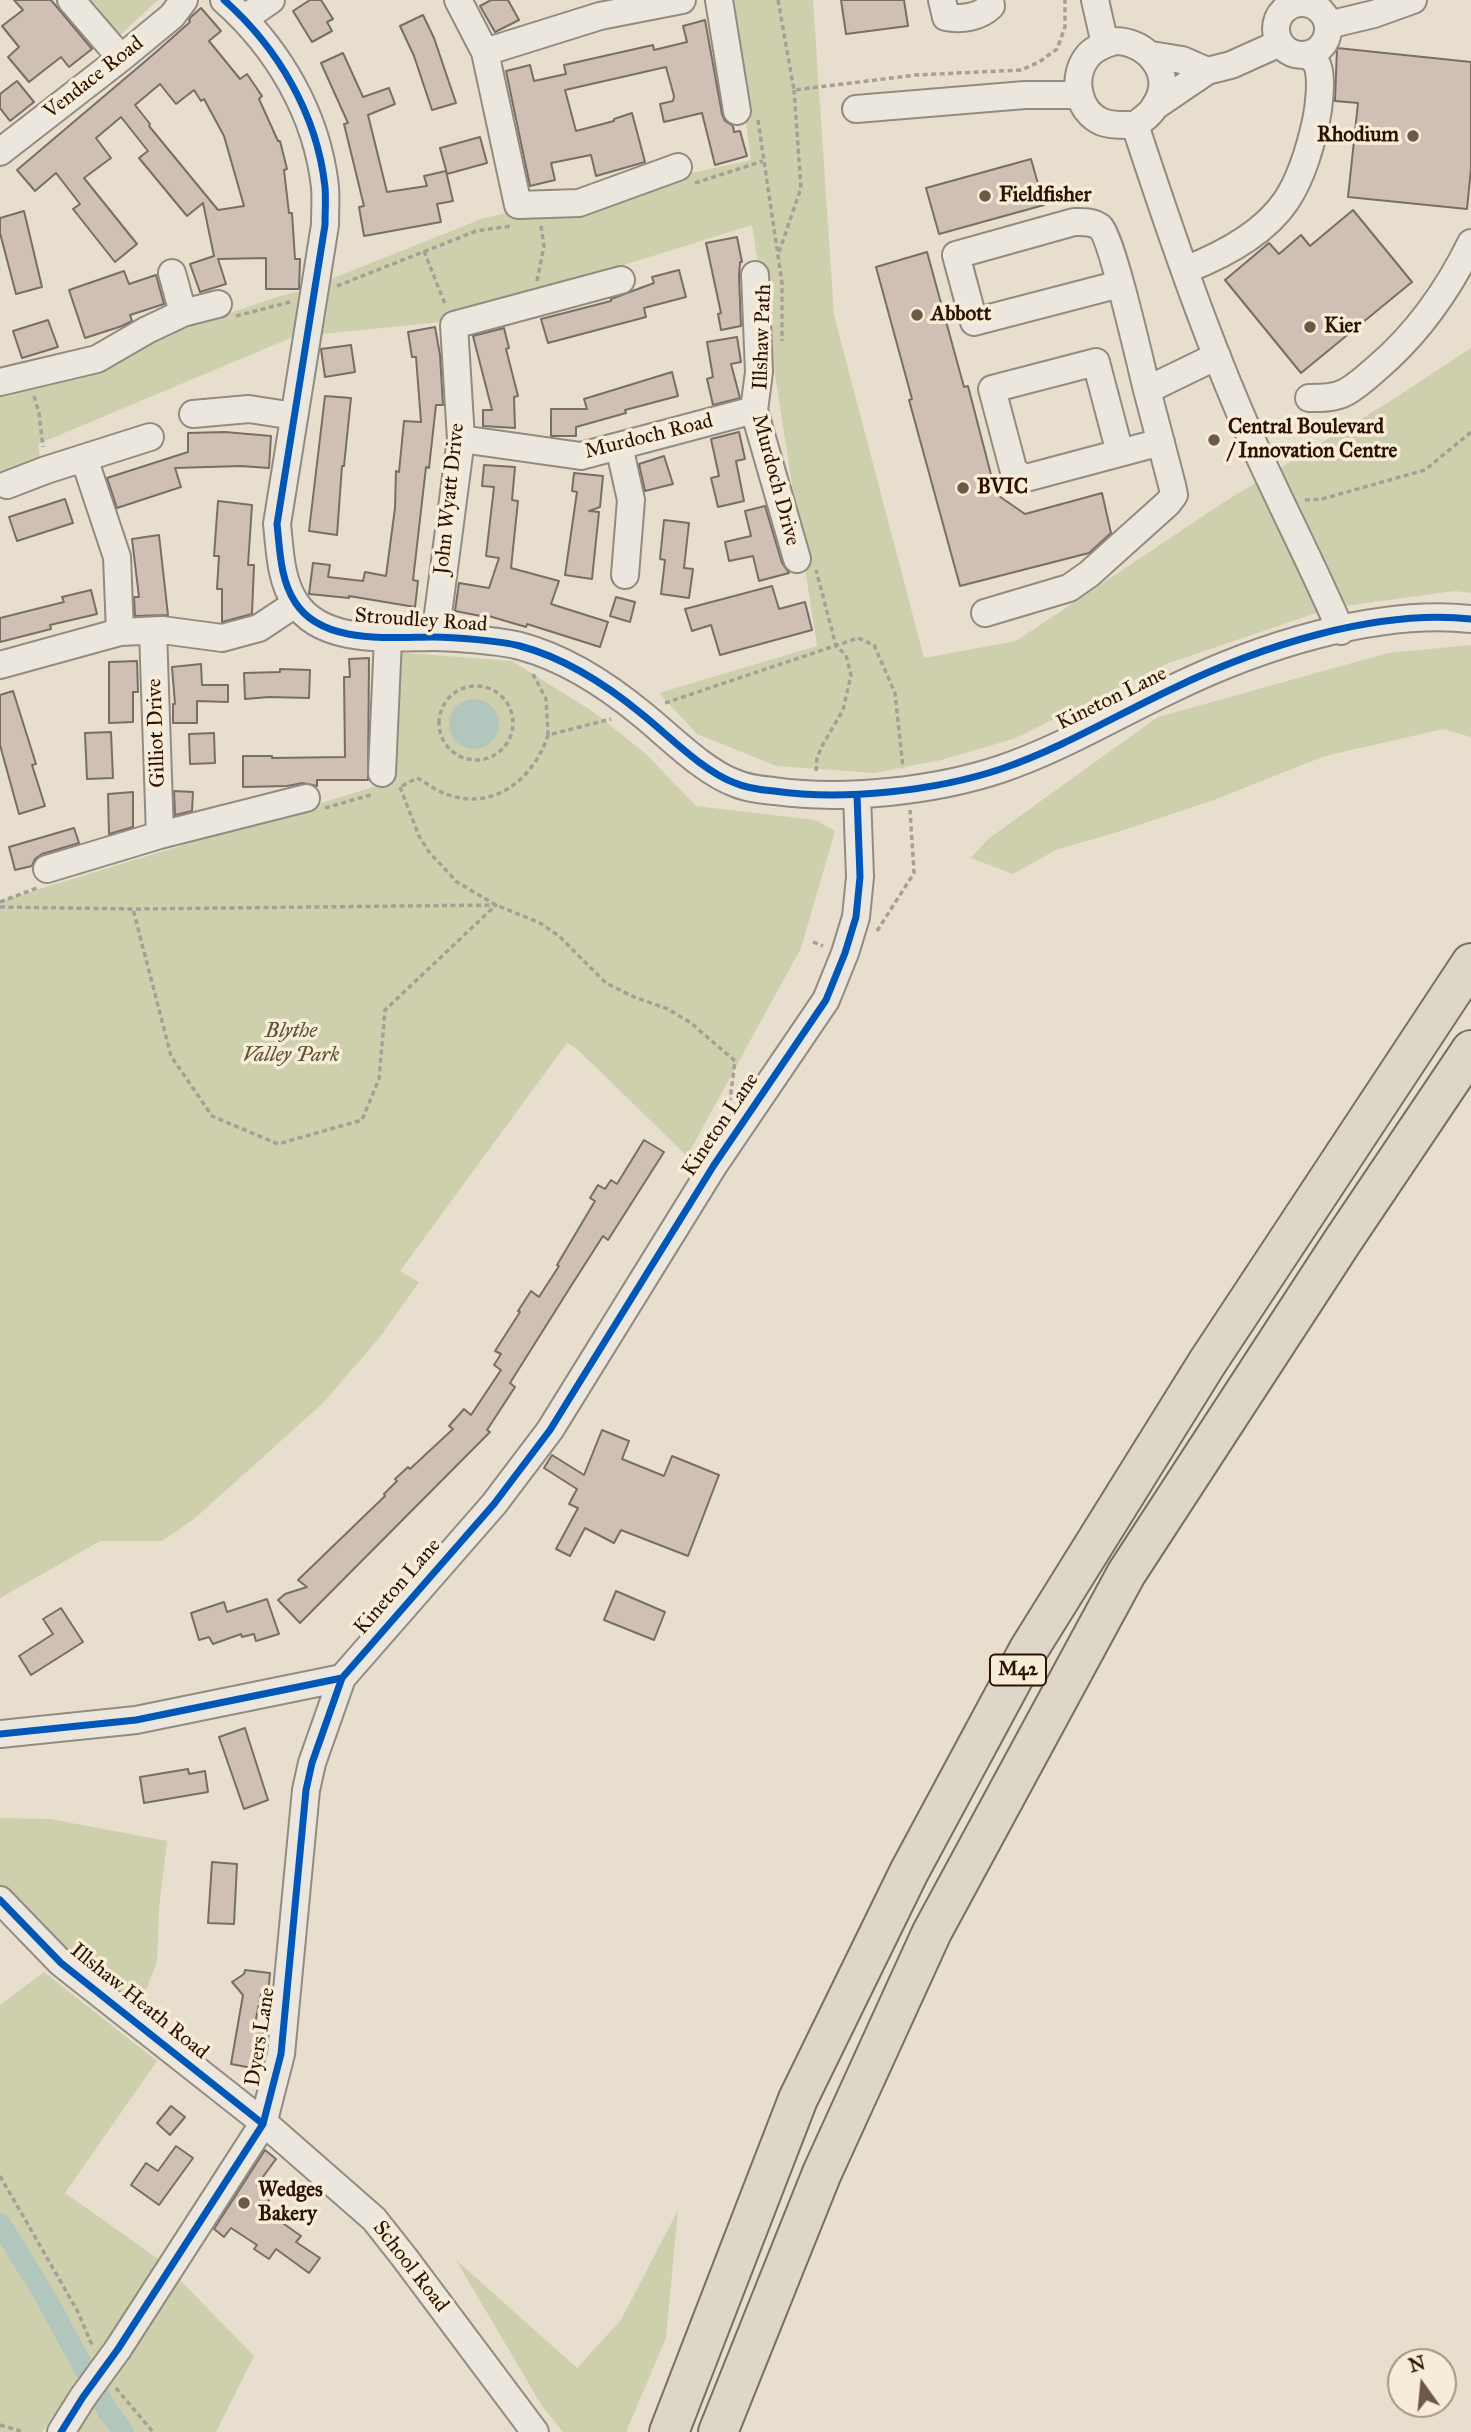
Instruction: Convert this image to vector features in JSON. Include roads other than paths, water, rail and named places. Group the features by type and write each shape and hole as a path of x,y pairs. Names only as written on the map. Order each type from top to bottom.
{"highway":[{"name":"M42","path":"669,2432 799,2099 909,1872 1029,1648 1207,1363 1471,963"},
{"name":"M42","path":"718,2432 822,2174 932,1932 1126,1574 1342,1241 1471,1050"}],"street":[{"path":"71,0 121,58"},
{"name":"Vendace Road","path":"0,152 172,16 184,0"},
{"path":"0,665 120,632 153,631 222,638 260,628 295,604 282,572 277,524 325,225 325,186 314,139 299,95 275,55 245,18 224,0"},
{"path":"245,18 271,0"},
{"path":"458,0 485,52 518,205 579,203 682,176"},
{"path":"485,52 600,16 682,0"},
{"path":"719,0 726,42 747,115"},
{"path":"942,0 946,17 956,19 986,11 991,6 990,0"},
{"path":"1095,0 1105,44"},
{"path":"1328,25 1374,14 1413,0"},
{"path":"1294,2 1312,4 1322,11 1328,25 1324,43 1309,54 1292,53 1280,43 1276,34 1277,19 1287,6 1294,2"},
{"path":"1157,105 1162,80 1159,67 1151,55 1136,44 1125,41 1105,44 1087,56 1079,74 1079,95 1085,108 1101,121 1115,126 1135,125 1157,105 1207,71 1231,65 1280,43"},
{"path":"1185,270 1216,258 1244,240 1263,226 1286,202 1308,155 1320,106 1318,67 1309,54"},
{"path":"1151,55 1182,60 1207,71"},
{"path":"856,109 1025,95 1079,95"},
{"path":"1135,125 1217,356 1251,438 1341,631"},
{"path":"985,614 1069,588 1163,510 1174,495 1120,284 1104,232 1092,223 1074,222 956,256 974,322 1120,284"},
{"path":"1309,398 1325,398 1347,392 1392,356 1445,292 1471,243"},
{"path":"172,273 183,313"},
{"name":"Murdoch Drive","path":"755,275 759,372 754,410 806,560"},
{"name":"John Wyatt Drive","path":"435,637 461,439 454,326 621,280"},
{"path":"1,378 97,359 183,313 227,310"},
{"path":"1147,390 1217,356"},
{"path":"1120,453 1096,362 992,389 1014,472 1026,478 1120,453 1161,442"},
{"path":"193,414 249,409 293,416"},
{"name":"Murdoch Road","path":"461,439 581,456 754,410"},
{"path":"8,485 150,437"},
{"path":"619,446 631,500 625,575"},
{"path":"84,458 117,557 120,632"},
{"name":"Stroudley Road","path":"295,604 313,620 337,632 388,639 435,637 519,646 577,669 640,712 692,757 734,783 814,795 857,794"},
{"name":"Kineton Lane","path":"342,1678 494,1504 550,1430 714,1165 826,1000 856,917 860,877 857,794 960,781 1002,769 1044,752 1217,668 1277,646 1398,619 1471,619"},
{"name":"Gilliot Drive","path":"153,631 160,835"},
{"path":"378,783 388,639"},
{"path":"43,878 160,835 315,803"},
{"path":"0,1734 136,1720 342,1678"},
{"name":"Dyers Lane","path":"61,2432 107,2350 263,2124 281,2054 306,1790 312,1763 342,1678"},
{"name":"Illshaw Heath Road","path":"0,1900 61,1963 263,2124"},
{"name":"School Road","path":"263,2124 374,2219 535,2432"}],"waterway":[{"path":"0,2223 43,2293 107,2410 124,2432"}],"place":[{"name":"Rhodium","path":"1413,136"},
{"name":"Fieldfisher","path":"985,196"},
{"name":"Abbott","path":"917,315"},
{"name":"Kier","path":"1310,327"},
{"name":"Central Boulevard / Innovation Centre","path":"1214,440"},
{"name":"BVIC","path":"963,488"},
{"name":"Wedges Bakery","path":"244,2203"}],"park label":[{"name":"Blythe Valley Park","path":"291,1044"}]}
